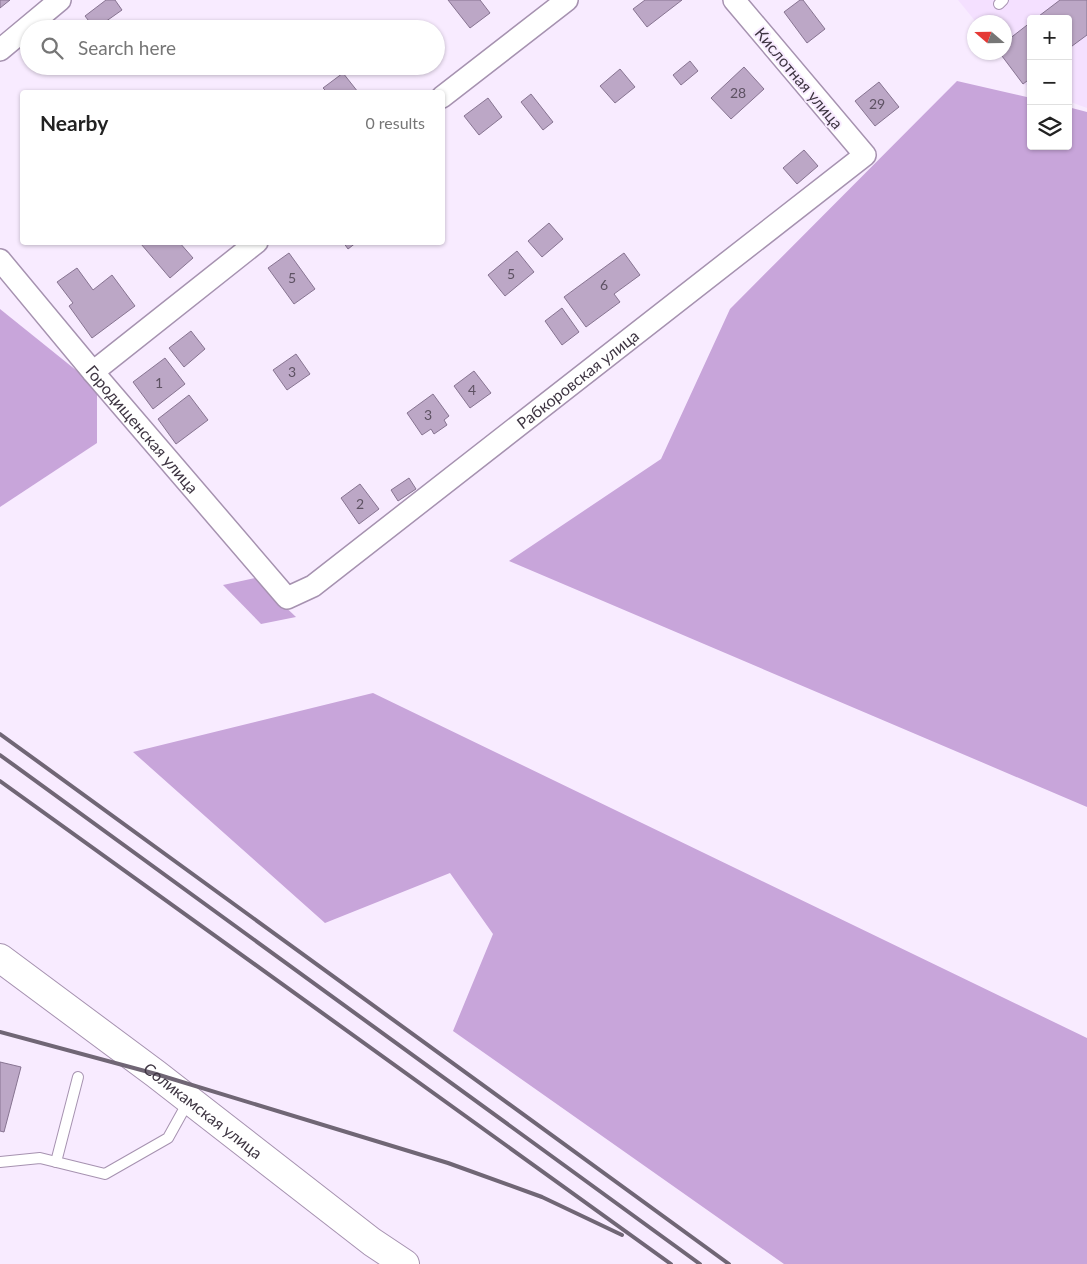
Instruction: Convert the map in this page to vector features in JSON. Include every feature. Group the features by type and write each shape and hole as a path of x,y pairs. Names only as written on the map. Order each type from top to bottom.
{"main road":[{"name":"Соликамская улица","path":"0,958 189,1100 365,1236 405,1264"}],"street":[{"path":"36,20 60,0"},
{"path":"445,95 567,0"},
{"name":"Кислотная улица","path":"734,0 865,155"},
{"path":"0,50 20,33"},
{"name":"Рабкоровская улица","path":"287,598 313,586 865,155"},
{"path":"93,372 253,245"},
{"name":"Городищенская улица","path":"0,260 93,372 287,598"}],"lane":[{"path":"56,1162 78,1077"},
{"path":"0,1162 40,1158 105,1174 168,1138 189,1100"}],"shaded area":[{"path":"958,0 1087,0 1087,108 1072,102 1072,15 1027,15 1027,86 1023,84 1004,60 1012,60 1012,15 970,15"},
{"path":"957,81 1027,97 1027,150 1072,150 1072,108 1087,112 1087,807 509,561 661,459 730,309"},
{"path":"0,309 97,387 97,443 0,507"},
{"path":"255,578 296,617 261,624 223,585"},
{"path":"373,693 1087,1038 1087,1264 784,1264 453,1031 493,934 450,873 325,923 133,752"}],"building":[{"path":"0,0 10,0 0,8"},
{"path":"106,0 115,0 122,10 108,20 88,20 85,16"},
{"path":"448,0 480,0 490,13 470,28"},
{"path":"645,0 682,0 647,27 633,9"},
{"path":"800,0 803,0 825,29 807,43 784,12"},
{"path":"1060,0 1087,0 1087,35 1072,46 1072,15 1040,15"},
{"path":"1027,25 1027,81 1023,84 1005,60 1012,60 1012,37"},
{"path":"690,61 698,71 681,85 673,75"},
{"path":"744,67 764,89 731,119 711,98"},
{"path":"620,69 635,87 615,103 600,86"},
{"path":"340,75 345,75 356,90 325,90 323,88"},
{"path":"879,82 899,107 875,126 855,101"},
{"path":"531,94 553,122 543,130 521,102"},
{"path":"488,98 502,117 479,135 464,116"},
{"path":"804,150 818,166 797,184 783,168"},
{"path":"549,223 563,239 542,257 528,241"},
{"path":"142,245 182,245 193,258 170,278"},
{"path":"345,245 353,245 348,249"},
{"path":"517,251 534,272 505,296 488,275"},
{"path":"289,253 315,289 294,304 268,268"},
{"path":"624,253 640,275 614,294 620,302 586,327 564,297"},
{"path":"77,268 93,290 112,275 135,306 92,338 69,306 73,303 57,282"},
{"path":"562,308 579,332 562,345 545,321"},
{"path":"191,331 205,349 184,367 169,348"},
{"path":"296,354 310,374 287,390 273,370"},
{"path":"165,358 185,384 153,409 133,382"},
{"path":"474,371 491,393 470,408 454,386"},
{"path":"433,394 449,416 444,420 447,425 434,434 431,429 422,435 407,413"},
{"path":"189,395 208,420 176,444 158,419"},
{"path":"409,478 416,489 398,501 391,490"},
{"path":"360,484 379,509 359,524 341,498"},
{"path":"0,1062 21,1067 4,1132 0,1131"}],"railway":[{"path":"0,734 729,1264"},
{"path":"0,755 700,1264"},
{"path":"0,781 671,1264"},
{"path":"0,1032 156,1074 448,1163 542,1197 622,1235"}]}
